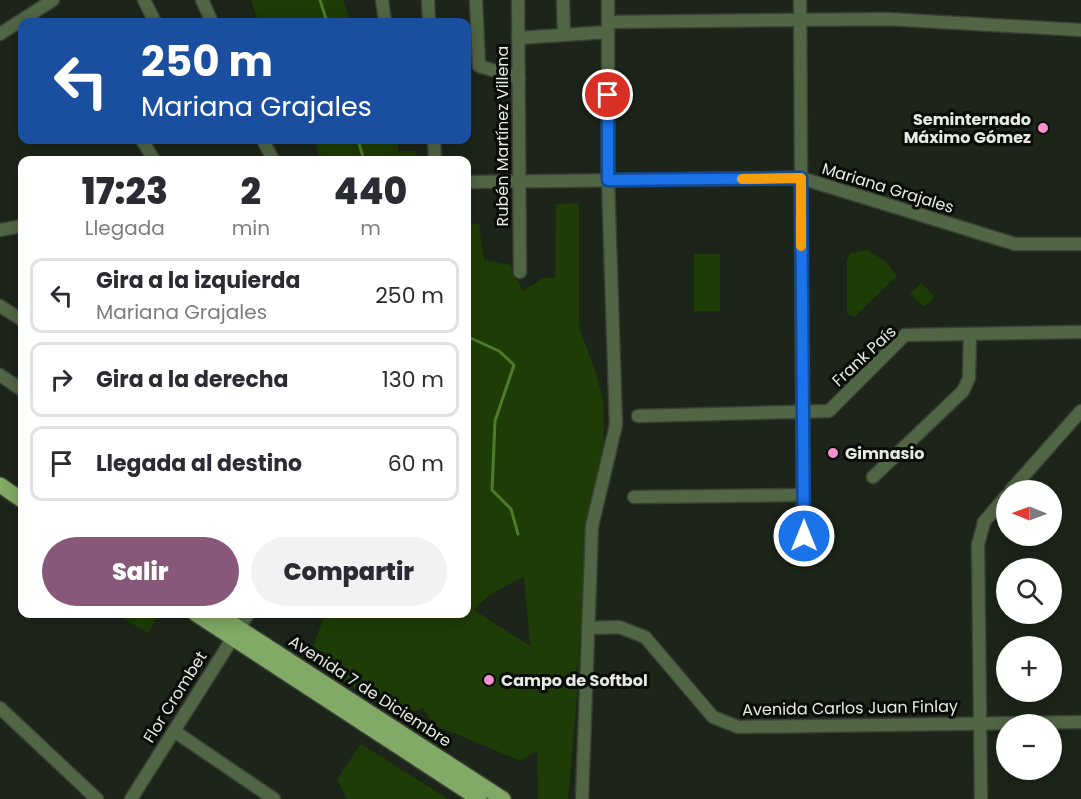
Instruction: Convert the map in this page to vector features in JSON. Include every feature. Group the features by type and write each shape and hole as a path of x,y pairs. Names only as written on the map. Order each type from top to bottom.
{"main road":[{"path":"0,473 18,485"},
{"path":"0,485 18,497"},
{"name":"Avenida 7 de Diciembre","path":"204,618 236,633 504,799"},
{"name":"Avenida 7 de Diciembre","path":"221,618 236,633 479,799"}],"street":[{"path":"25,18 53,0"},
{"path":"144,0 153,18"},
{"path":"202,0 210,18"},
{"path":"382,0 384,18"},
{"path":"428,0 429,18"},
{"path":"476,0 479,66 519,78"},
{"name":"Rubén Martínez Villena","path":"518,0 520,272"},
{"path":"563,0 564,35"},
{"path":"582,799 592,526 616,425 608,180 608,0"},
{"path":"800,0 804,536"},
{"path":"518,38 564,35 608,27 800,19 888,19 1081,30"},
{"path":"0,34 18,22"},
{"name":"Mariana Grajales","path":"471,182 801,178 1016,244 1081,244"},
{"path":"0,230 18,227"},
{"path":"0,306 18,317"},
{"name":"Frank País","path":"638,416 830,411 905,335 1081,332"},
{"path":"873,477 963,391 969,378 970,334"},
{"path":"0,375 18,387"},
{"path":"1020,480 1081,411"},
{"path":"634,497 803,495"},
{"path":"981,799 978,545 984,522 996,508"},
{"name":"Flor Crombet","path":"131,799 245,618"},
{"name":"Avenida Carlos Juan Finlay","path":"588,628 619,627 645,637 713,717 738,727 1081,722"},
{"path":"0,708 97,799"},
{"path":"174,731 274,799"}],"green space":[{"path":"251,0 343,0 350,18 257,18"},
{"path":"316,144 398,144 398,151 415,151 416,156 319,156"},
{"path":"579,203 579,327 603,399 604,442 586,526 577,696 568,799 538,799 537,750 521,761 434,725 423,708 400,717 309,658 324,618 471,618 471,223 479,224 484,260 510,265 523,291 543,278 555,278 556,204","holes":["524,576 530,646 474,610 488,596"]},
{"path":"867,250 885,261 897,276 854,317 847,314 847,260 851,253"},
{"path":"694,254 720,254 720,311 694,311"},
{"path":"921,283 935,297 924,307 910,294"},
{"path":"123,618 157,618 148,633"},
{"path":"361,744 448,799 347,799 337,779"}],"waterway":[{"path":"320,0 326,18"},
{"path":"359,144 363,156"},
{"path":"471,338 499,351 514,365 495,421 492,490 511,509 518,534"}],"slow traffic":[{"path":"742,179 801,178 801,246"}],"place":[{"name":"Seminternado Máximo Gómez","path":"1043,128"},
{"name":"Gimnasio","path":"833,453"},
{"name":"Campo de Softbol","path":"489,680"}],"route":[{"path":"608,95 608,180 801,178 804,536"}]}
